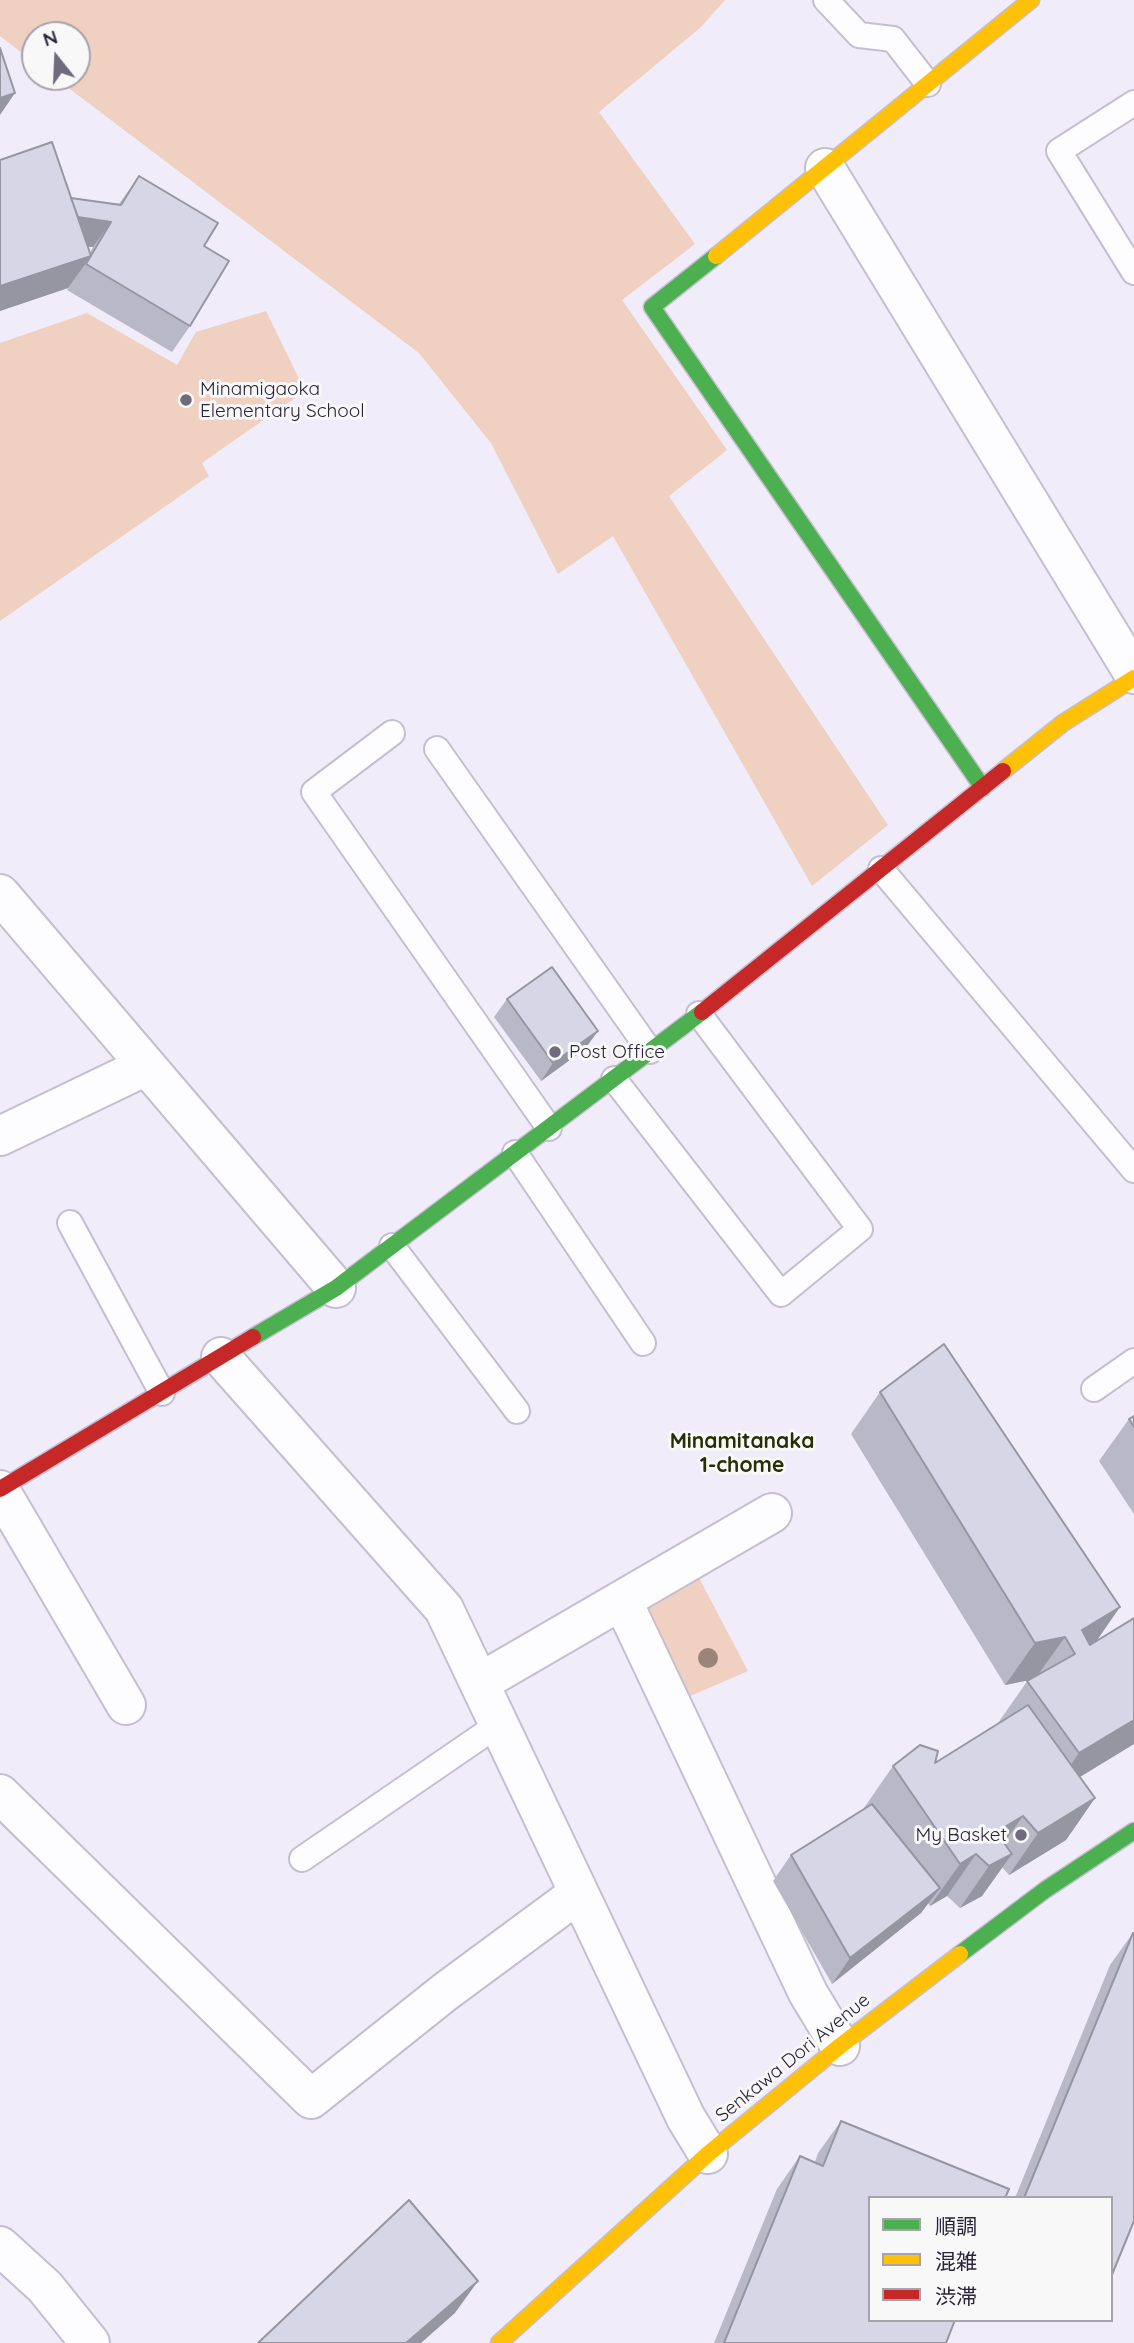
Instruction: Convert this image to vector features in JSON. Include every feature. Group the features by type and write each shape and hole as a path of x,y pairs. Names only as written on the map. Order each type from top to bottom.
{"street":[{"path":"983,788 652,307 1031,0"},
{"path":"126,1705 0,1490 337,1288 699,1014 1063,723 1134,676 825,168"},
{"path":"0,894 337,1288"},
{"path":"0,1136 146,1066"},
{"path":"221,1357 444,1609 685,2118 708,2154"},
{"path":"480,1683 772,1513"},
{"path":"622,1600 808,1993 840,2046"},
{"path":"0,1794 311,2099 445,1992 579,1893"},
{"name":"Senkawa Dori Avenue","path":"499,2343 708,2154 840,2046 1045,1890 1134,1831"},
{"path":"0,2246 45,2287 90,2343"}],"lane":[{"path":"827,0 859,35 893,39 928,84"},
{"path":"1134,103 1059,151 1134,272"},
{"path":"391,733 314,792 549,1128"},
{"path":"437,750 649,1051"},
{"path":"881,869 1134,1170"},
{"path":"614,1079 781,1294 860,1230 699,1014"},
{"path":"514,1153 643,1343"},
{"path":"70,1223 162,1393"},
{"path":"392,1246 517,1411"},
{"path":"1094,1389 1134,1361"},
{"path":"302,1859 499,1724"}],"shaded area":[{"path":"0,0 725,0 701,27 599,112 695,244 622,300 727,450 669,496 888,825 812,886 613,536 558,574 491,443 419,353 73,91 91,91 91,21 21,21 21,52 0,36"},
{"path":"266,311 305,391 202,463 209,476 0,621 0,343 87,313 177,365 196,332"},
{"path":"697,1574 748,1671 688,1697 643,1606"}],"building":[{"path":"0,48 15,93 0,98"},
{"path":"52,142 91,256 0,286 0,160"},
{"path":"139,176 218,223 204,246 229,261 190,326 86,264 111,222 78,217 71,198 121,205"},
{"path":"552,967 598,1031 553,1063 507,999"},
{"path":"944,1344 1120,1607 1082,1630 1090,1645 1134,1618 1134,1720 1079,1753 1027,1681 1075,1654 1065,1637 1035,1643 880,1392"},
{"path":"1028,1705 1095,1798 1038,1833 1023,1816 996,1832 1012,1854 989,1866 976,1854 960,1864 893,1766 920,1745 938,1751 935,1763"},
{"path":"872,1804 940,1888 850,1958 791,1855"},
{"path":"1134,1933 1134,2221 1113,2272 1113,2196 1025,2196"},
{"path":"841,2121 1009,2189 1006,2196 868,2196 868,2322 954,2322 946,2343 724,2343 800,2156 823,2166"},
{"path":"409,2200 478,2281 406,2343 258,2343"}],"traffic: fast":[{"path":"716,256 652,307 983,788"},
{"path":"253,1337 336,1288 702,1012"},
{"path":"960,1954 1045,1890 1134,1831"}],"traffic: slow":[{"path":"716,256 1031,0"},
{"path":"1003,771 1063,723 1134,678"},
{"path":"499,2343 708,2154 840,2046 960,1954"}],"traffic: jam":[{"path":"702,1012 1003,771"},
{"path":"0,1489 253,1337"}],"place":[{"name":"Minamigaoka Elementary School","path":"186,400"},
{"name":"Post Office","path":"555,1052"},
{"name":"My Basket","path":"1021,1835"}],"district":[{"name":"Minamitanaka 1-chome","path":"742,1454"}]}
